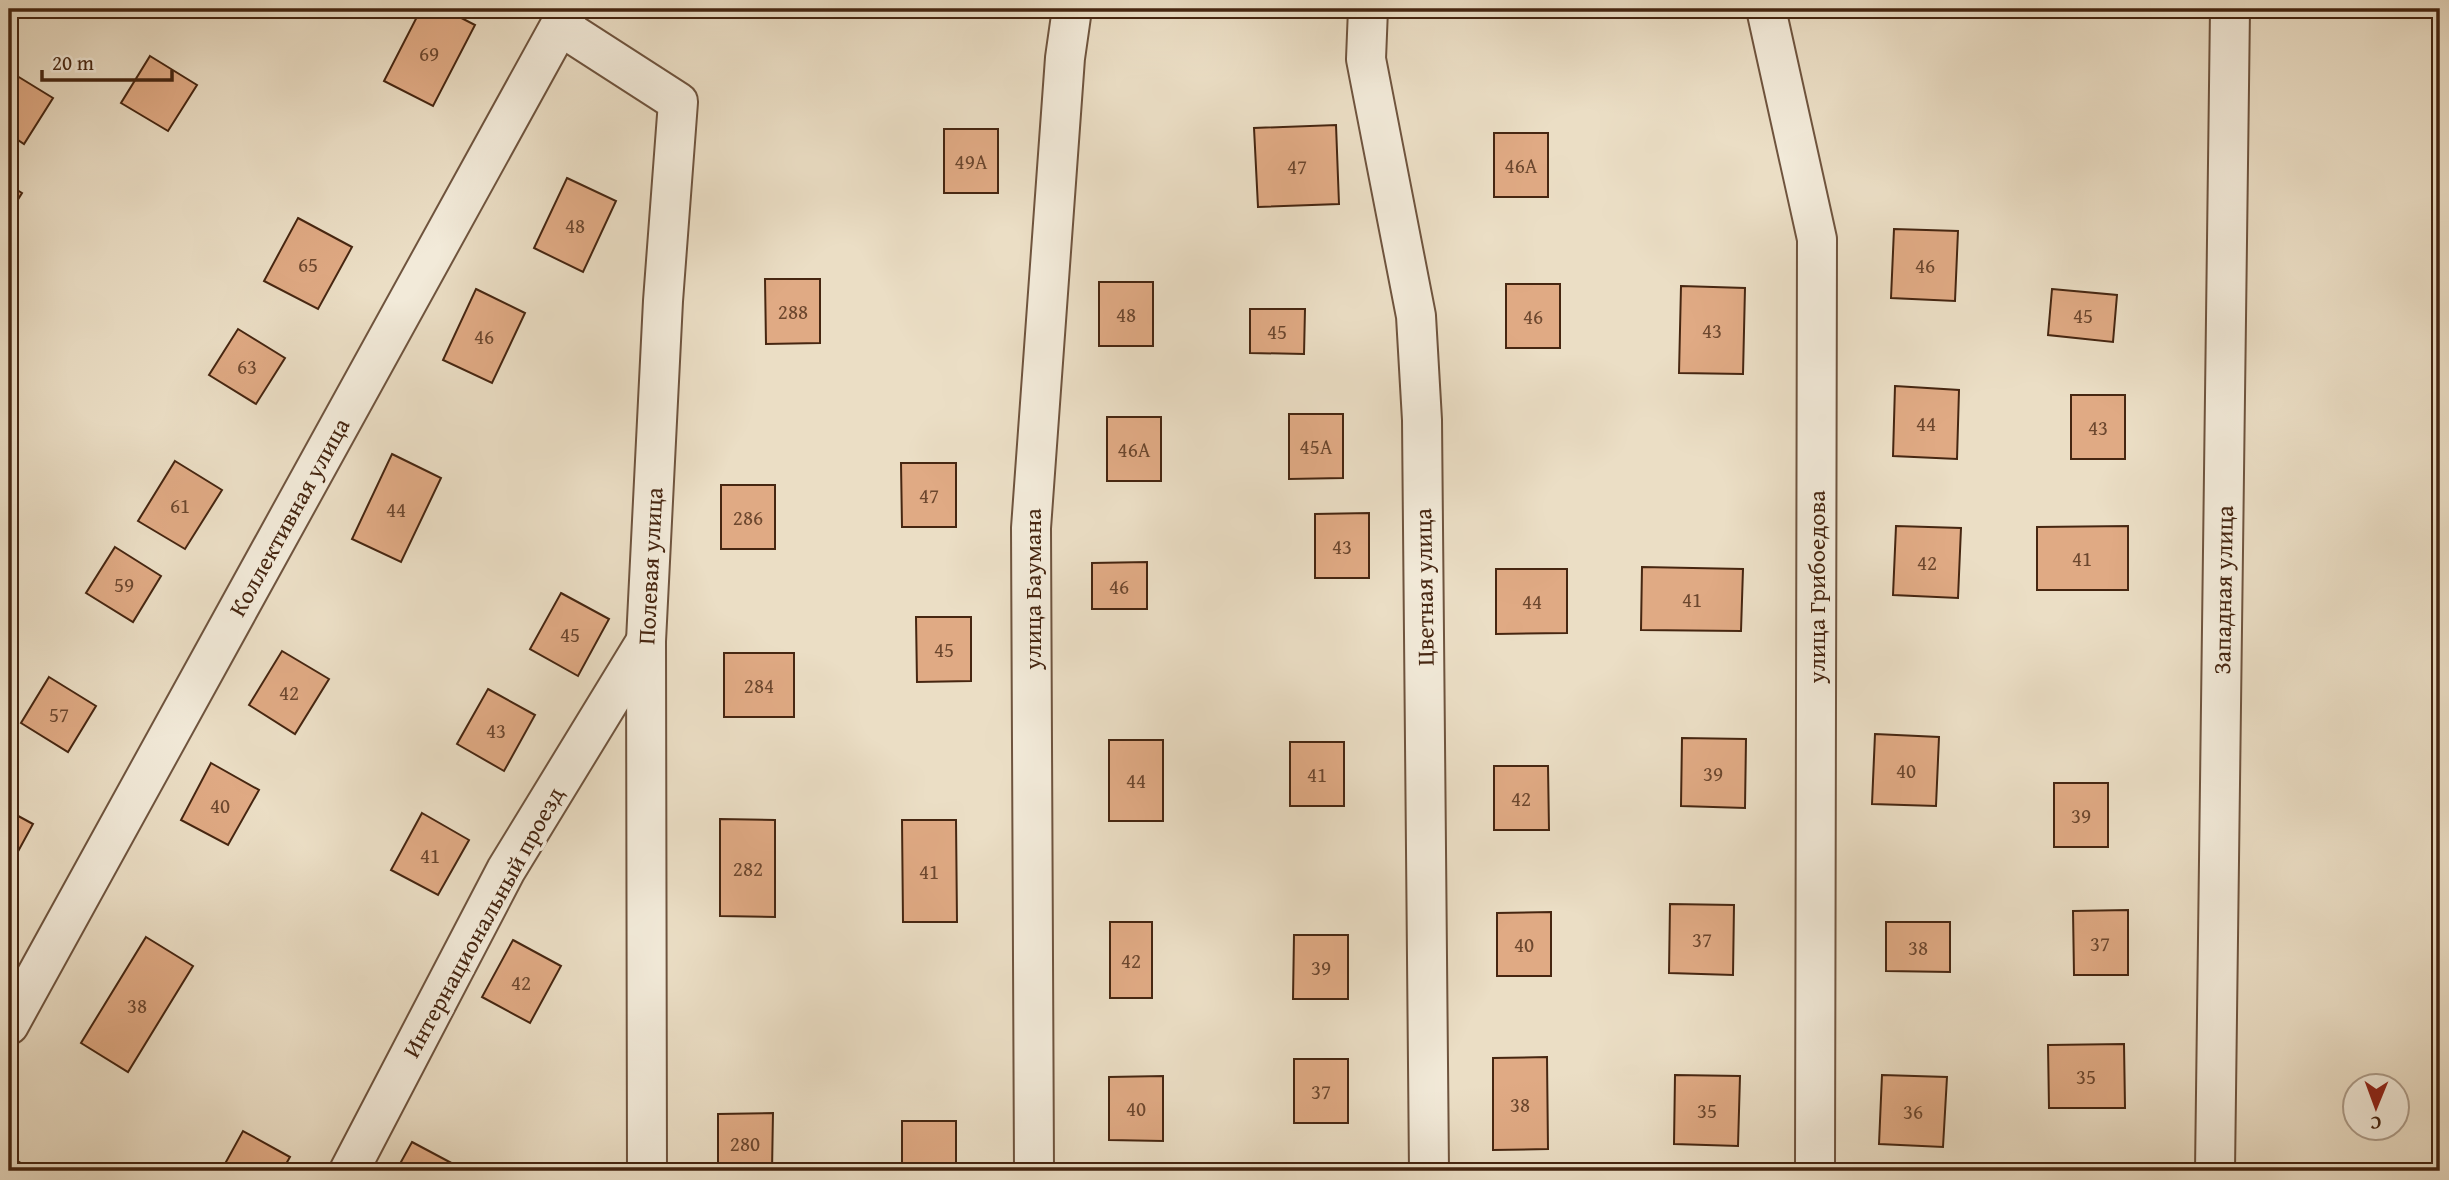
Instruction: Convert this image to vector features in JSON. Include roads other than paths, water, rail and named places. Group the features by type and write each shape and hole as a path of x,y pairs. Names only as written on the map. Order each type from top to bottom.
{"street":[{"name":"улица Баумана","path":"1034,1171 1031,528 1065,58 1072,9"},
{"name":"Цветная улица","path":"1368,9 1366,59 1416,316 1422,420 1429,1171"},
{"name":"улица Грибоедова","path":"1766,9 1816,239 1815,1171"},
{"name":"Западная улица","path":"2215,1171 2230,9"},
{"name":"Полевая улица","path":"564,17 678,102 663,300 646,641 647,1171"},
{"name":"Коллективная улица","path":"9,1025 564,17"},
{"name":"Интернациональный проезд","path":"348,1171 506,870 646,641"}]}
